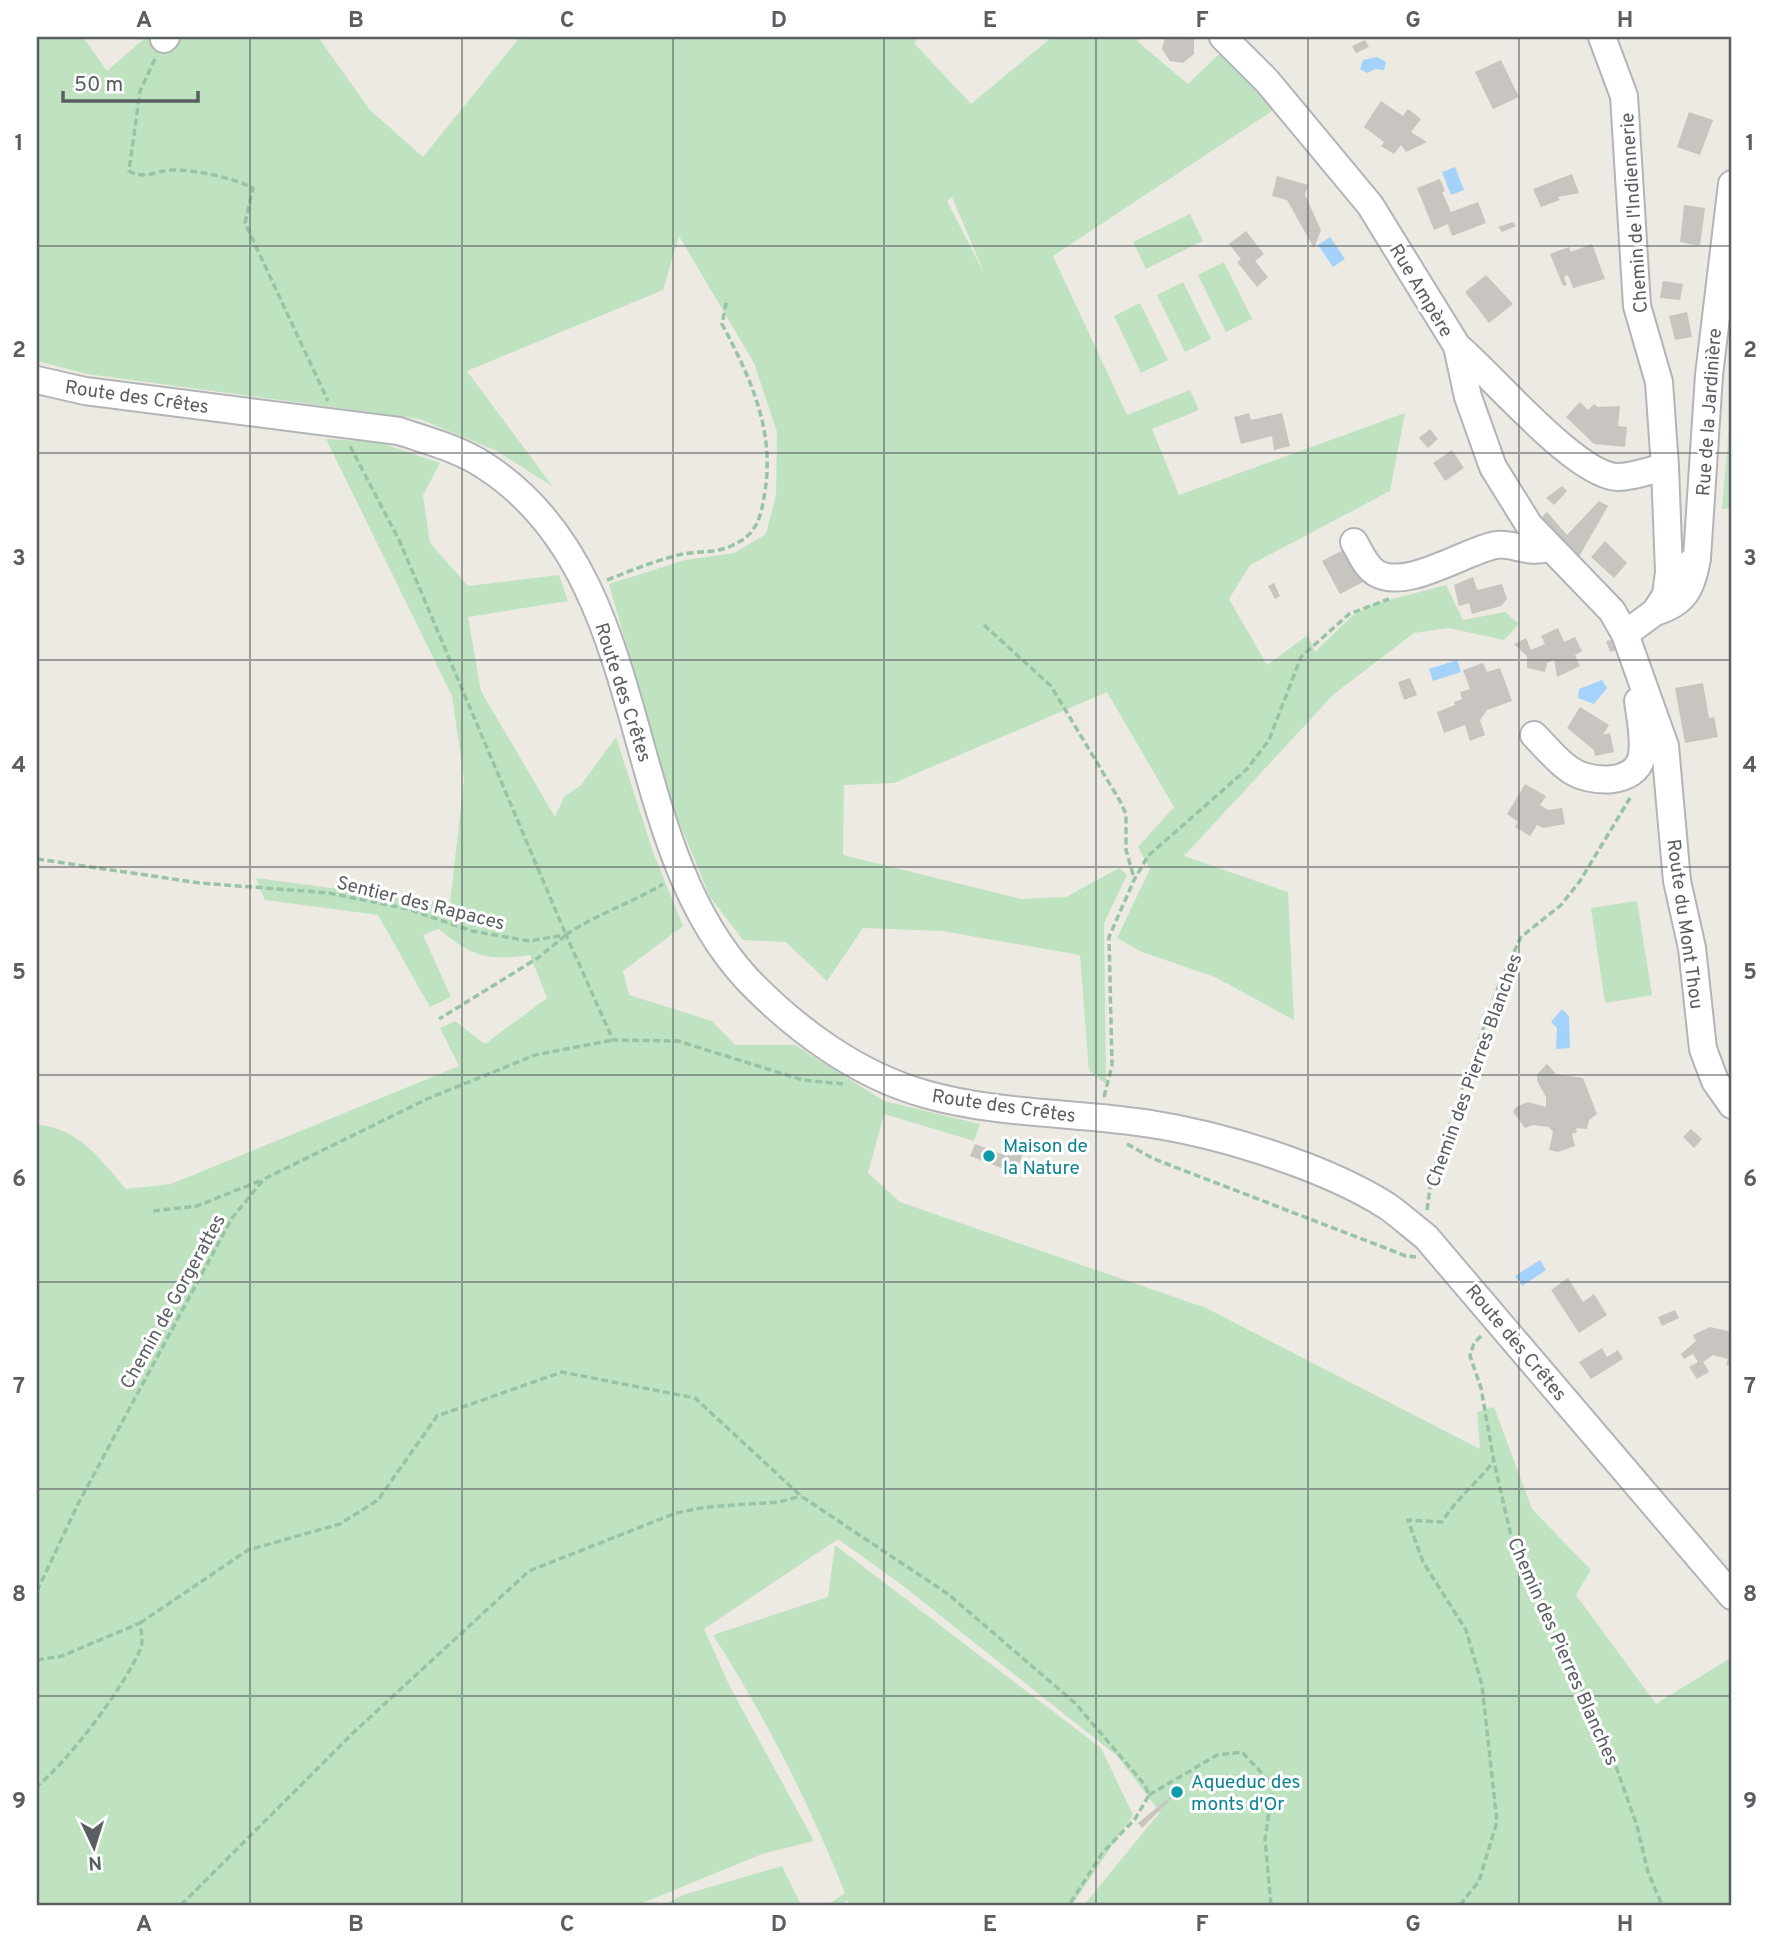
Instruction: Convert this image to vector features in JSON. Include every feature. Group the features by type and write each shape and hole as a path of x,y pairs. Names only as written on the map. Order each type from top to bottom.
{"street":[{"name":"Rue Ampère","path":"1223,37 1267,81 1370,205 1457,346 1468,397 1493,467 1529,525 1612,611 1625,634"},
{"name":"Chemin de l'Indiennerie","path":"1602,37 1623,96 1637,306 1659,382 1665,467"},
{"name":"Rue de la Jardinière","path":"1655,612 1674,606 1685,596 1694,579 1709,375 1732,184"},
{"path":"1457,346 1564,449 1594,471 1617,477 1665,467 1668,572 1666,596 1655,612 1625,634"},
{"name":"Route des Crêtes","path":"37,380 85,391 399,431 445,446 485,465 526,499 554,530 589,586 683,872 701,911 746,978 808,1036 893,1083 925,1094 1008,1109 1099,1117 1207,1136 1337,1180 1387,1206 1434,1245 1732,1595"},
{"path":"1354,542 1367,565 1383,576 1419,573 1497,545 1528,552 1549,548"},
{"path":"1668,572 1685,568 1697,558"},
{"name":"Route du Mont Thou","path":"1625,634 1665,746 1677,881 1692,948 1703,1049 1714,1081 1732,1105"},
{"path":"1534,735 1570,771 1591,778 1613,779 1628,776 1636,769 1642,755 1636,671"}],"path":[{"path":"165,38 140,91 129,171 139,177 172,170 239,181 253,188 245,223 338,423 400,542 613,1040 678,1041 803,1080 855,1086"},
{"path":"589,586 684,554 728,548 749,537 761,521 768,473 767,436 748,373 722,324 727,299"},
{"path":"1395,597 1349,614 1301,657 1269,740 1247,769 1149,856 1134,880 1109,937 1112,1065 1099,1117 1119,1139 1154,1159 1406,1256 1430,1258 1434,1245"},
{"path":"984,625 1051,686 1120,801 1126,814 1126,850 1134,880"},
{"name":"Chemin des Pierres Blanches","path":"1434,1245 1432,1174 1500,982 1521,937 1561,905 1618,820 1631,792 1628,776"},
{"name":"Sentier des Rapaces","path":"37,859 200,883 329,892 408,909 472,931 530,941 566,934"},
{"path":"439,1019 538,958 584,922 634,901 683,872"},
{"name":"Chemin de Gorgerattes","path":"37,1591 78,1504 232,1218 264,1179 427,1099 535,1055 613,1040"},
{"path":"153,1211 197,1206 264,1179"},
{"name":"Chemin des Pierres Blanches","path":"1497,1319 1474,1343 1470,1356 1481,1388 1494,1462 1514,1549 1555,1629 1614,1761 1637,1826 1647,1872 1662,1905"},
{"path":"37,1660 62,1656 140,1623 248,1550 340,1524 378,1500 437,1416 562,1372 695,1398 801,1496 948,1594 1075,1703 1145,1785 1149,1795"},
{"path":"1460,1905 1479,1881 1497,1822 1482,1685 1466,1630 1423,1562 1408,1520 1442,1522 1453,1504 1481,1479 1494,1462"},
{"path":"181,1905 353,1733 529,1571 676,1513 706,1507 779,1502 801,1496"},
{"path":"37,1786 51,1775 106,1704 142,1648 140,1623"},
{"path":"1069,1905 1104,1852 1135,1819 1149,1795 1217,1755 1242,1752 1273,1785 1265,1839 1271,1905"}],"green space":[{"path":"37,37 83,37 107,71 146,37 318,37 370,110 423,157 520,37 920,37 914,43 971,104 1052,37 1141,37 1137,41 1188,84 1223,50 1275,109 1053,256 1127,415 1190,390 1199,410 1152,429 1179,495 1405,413 1390,491 1250,565 1229,599 1267,665 1308,635 1315,652 1352,616 1374,604 1446,585 1463,620 1505,612 1519,624 1504,640 1449,628 1414,633 1334,694 1184,856 1288,892 1294,1020 1215,977 1142,952 1117,938 1150,869 1138,847 1174,807 1107,692 894,783 844,785 843,855 1021,899 1066,897 1119,868 1127,875 1104,923 1106,1084 1089,1071 1080,955 942,931 863,928 827,981 786,942 743,940 710,897 671,802 609,584 685,560 734,553 766,534 776,495 777,432 754,363 679,236 663,290 467,371 553,487 497,451 420,419 87,374 37,361","holes":["952,197 985,275 947,201"]},
{"path":"1190,214 1203,241 1146,269 1133,242"},
{"path":"1224,262 1252,319 1226,332 1198,275"},
{"path":"1183,282 1211,339 1185,352 1157,295"},
{"path":"1140,303 1168,360 1141,373 1114,316"},
{"path":"1732,397 1732,508 1722,509 1722,508"},
{"path":"326,439 378,442 440,463 423,495 430,543 468,586 559,575 568,601 468,617 481,691 555,817 564,797 581,785 616,737 653,852 683,926 623,971 629,995 712,1021 735,1045 795,1045 884,1101 980,1124 974,1141 884,1114 868,1173 900,1202 1206,1308 1480,1449 1477,1412 1494,1407 1532,1509 1591,1570 1576,1595 1656,1704 1732,1657 1732,1905 1084,1905 1160,1812 1117,1756 902,1585 838,1539 704,1629 730,1687 814,1841 762,1854 638,1905 37,1905 37,1125 64,1131 76,1138 98,1157 126,1189 171,1184 459,1066 440,1028 455,1021 485,1044 547,998 530,955 481,955 461,946 439,929 423,935 451,997 430,1007 378,915 265,900 256,878 450,904 464,779 452,696"},
{"path":"1637,901 1652,995 1605,1003 1591,908"},
{"path":"835,1545 1101,1748 1133,1815 1072,1905 850,1905 847,1900 841,1905 828,1905 845,1893 831,1859 768,1728 713,1635 828,1597"},
{"path":"782,1866 801,1905 663,1905 683,1895"}],"water":[{"path":"1377,57 1386,62 1384,70 1376,69 1367,73 1360,69 1363,60"},
{"path":"1455,167 1464,190 1451,195 1442,172"},
{"path":"1330,237 1345,259 1333,267 1318,245"},
{"path":"1457,660 1461,672 1433,681 1429,669"},
{"path":"1602,680 1607,688 1594,704 1578,698 1579,689"},
{"path":"1562,1009 1569,1016 1570,1048 1556,1049 1557,1028 1551,1022"},
{"path":"1540,1260 1546,1270 1522,1286 1515,1276"}],"building":[{"path":"1165,37 1198,37 1194,39 1194,54 1183,63 1170,61 1162,49"},
{"path":"1365,40 1369,47 1356,53 1352,46"},
{"path":"1501,60 1519,97 1493,109 1475,72"},
{"path":"1381,101 1403,116 1408,109 1421,119 1411,132 1427,142 1406,152 1401,145 1394,154 1381,146 1384,142 1364,127"},
{"path":"1689,112 1713,120 1700,155 1677,147"},
{"path":"1572,174 1579,193 1558,197 1560,200 1541,207 1533,189"},
{"path":"1277,176 1308,185 1305,195 1321,230 1314,248 1287,200 1272,196"},
{"path":"1440,179 1445,191 1442,192 1451,212 1478,202 1486,223 1452,236 1448,224 1434,230 1417,188"},
{"path":"1684,205 1705,208 1700,246 1680,242"},
{"path":"1513,222 1516,226 1502,232 1498,227"},
{"path":"1246,231 1264,254 1255,261 1268,277 1257,287 1237,262 1241,259 1229,244"},
{"path":"1592,244 1605,279 1573,288 1568,275 1564,277 1567,285 1563,286 1550,254 1569,247 1571,252"},
{"path":"1486,275 1513,304 1489,323 1465,292"},
{"path":"1663,281 1683,284 1680,300 1660,298"},
{"path":"1687,312 1692,337 1675,340 1669,316"},
{"path":"1580,402 1588,410 1594,404 1598,407 1620,406 1618,426 1627,427 1625,447 1594,444 1566,417"},
{"path":"1249,413 1251,420 1282,413 1290,446 1274,450 1272,436 1241,444 1234,417"},
{"path":"1430,429 1438,439 1428,448 1419,438"},
{"path":"1452,450 1464,468 1445,481 1433,463"},
{"path":"1562,486 1567,491 1554,505 1546,498"},
{"path":"1599,501 1608,506 1576,562 1536,523 1547,512 1567,535"},
{"path":"1605,541 1627,563 1614,578 1591,557"},
{"path":"1347,548 1365,581 1340,594 1322,561"},
{"path":"1473,577 1477,590 1502,584 1507,599 1501,606 1472,614 1469,603 1459,606 1454,585"},
{"path":"1274,583 1280,596 1275,599 1268,586"},
{"path":"1558,628 1564,642 1575,637 1582,651 1575,655 1580,666 1557,677 1554,660 1547,663 1545,672 1527,668 1527,656 1514,644 1526,638 1531,650 1545,644 1541,636"},
{"path":"1615,639 1617,650 1610,652 1606,641"},
{"path":"1483,663 1487,672 1500,668 1512,701 1487,710 1480,720 1485,735 1470,741 1465,725 1444,733 1437,712 1455,705 1454,702 1462,699 1460,692 1470,689 1463,670"},
{"path":"1410,678 1417,695 1404,700 1398,682"},
{"path":"1703,683 1709,718 1714,717 1718,737 1685,743 1675,688"},
{"path":"1580,707 1609,725 1603,735 1610,733 1614,752 1595,756 1594,750 1567,728"},
{"path":"1525,784 1546,796 1540,805 1548,810 1562,808 1565,824 1543,828 1537,825 1530,836 1515,827 1518,822 1507,814"},
{"path":"1547,1064 1556,1074 1583,1078 1597,1114 1589,1120 1587,1129 1576,1128 1577,1132 1572,1134 1575,1146 1558,1152 1549,1150 1553,1132 1549,1127 1533,1125 1525,1128 1513,1112 1516,1107 1528,1102 1546,1107 1546,1097 1537,1081 1537,1074"},
{"path":"1691,1129 1702,1139 1694,1148 1683,1137"},
{"name":"Maison de la Nature","path":"1012,1143 1025,1148 1018,1167 1006,1163 1004,1169 970,1156 975,1144 1007,1156"},
{"path":"1568,1278 1583,1302 1594,1294 1607,1315 1579,1333 1551,1290"},
{"path":"1675,1310 1679,1318 1662,1326 1658,1317"},
{"path":"1710,1327 1732,1332 1732,1366 1726,1365 1728,1359 1713,1355 1703,1362 1709,1372 1697,1379 1689,1367 1698,1362 1693,1354 1684,1359 1681,1354 1696,1341 1693,1335"},
{"path":"1602,1348 1607,1357 1618,1350 1623,1359 1591,1379 1579,1362"},
{"path":"1175,1795 1142,1828 1138,1823"}],"place":[{"name":"Maison de la Nature","path":"989,1156"},
{"name":"Aqueduc des monts d'Or","path":"1177,1792"}]}
